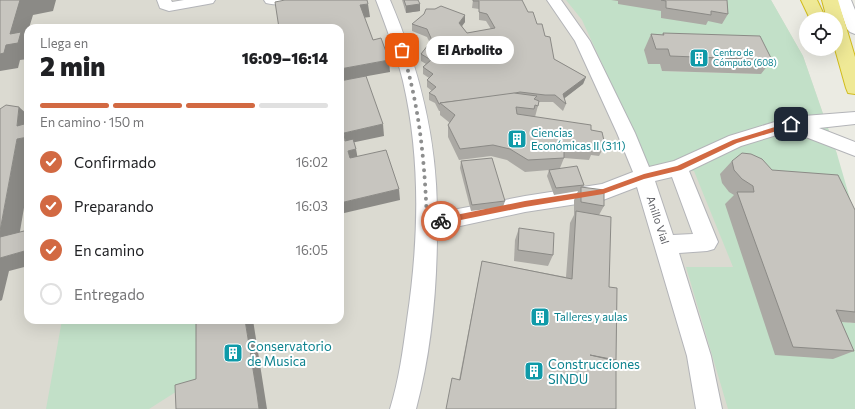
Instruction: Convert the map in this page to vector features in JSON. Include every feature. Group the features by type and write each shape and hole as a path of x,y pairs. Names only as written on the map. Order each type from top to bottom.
{"highway":[{"path":"809,0 815,12"},
{"path":"830,0 834,12"},
{"path":"843,45 855,88"},
{"path":"835,56 855,98"}],"street":[{"path":"164,0 165,5 169,7 208,0"},
{"path":"271,0 290,0"},
{"path":"383,0 394,24 411,76 421,134 427,224 424,295 410,384 403,409"},
{"path":"844,0 855,29"},
{"name":"Anillo Vial","path":"559,1 582,41 626,133 644,176 699,356 709,409"},
{"path":"427,224 525,204 603,192 644,176 678,168 735,141 791,124 855,118"},
{"path":"791,124 855,149"},
{"path":"666,245 707,242 678,168"}],"shaded area":[{"path":"0,0 771,0 799,49 799,56 803,56 837,154 855,409 0,409"}],"green space":[{"path":"566,0 771,0 799,49 799,56 803,56 837,154 855,216 739,199 817,320 855,323 855,409 728,409 686,267 733,267 694,171 652,172 582,20","holes":["660,64 760,74 662,71"]},
{"path":"61,324 196,324 200,380 182,388 149,409 46,409"}],"building":[{"path":"0,0 20,0 10,34 21,32 18,43 6,45 4,53 0,54"},
{"path":"285,0 367,0 368,4 360,5 373,40 381,38 389,60 344,68 344,24 278,24 275,2"},
{"path":"404,0 418,0 420,4 406,6"},
{"path":"473,0 522,0 528,12 533,12 537,24 542,24 545,36 550,37 554,59 586,77 563,94 566,104 555,95 520,92 439,104 435,96 429,93 436,87 427,80 433,74 423,67 431,60 421,54 428,45 434,45 427,29 412,24 424,14 426,9 435,9 441,6 465,15 459,23 467,33 495,28 487,14 479,12 479,1"},
{"path":"661,0 727,0 728,14 711,11 711,15 666,8 666,1"},
{"path":"663,33 760,36 772,60 670,56 668,49 656,49 651,34 664,35"},
{"path":"366,76 383,124 344,133 344,80"},
{"name":"Ciencias Económicas II (311)","path":"514,93 537,96 534,99 539,101 538,106 535,105 534,109 516,107 517,114 591,125 591,130 602,132 605,145 592,143 594,149 564,146 564,158 528,160 510,149 493,145 460,149 448,125 455,115 440,103"},
{"path":"6,105 19,107 17,126 24,124 24,138 17,139 0,231 0,109"},
{"path":"344,133 345,141 353,139 356,149 348,151 350,158 386,150 399,189 344,202"},
{"path":"742,153 751,154 762,159 772,170 838,175 855,210 855,312 836,310 854,351 793,347 737,192 754,192 753,186 742,179 734,170 732,161"},
{"path":"492,158 505,201 472,205 461,161"},
{"path":"577,166 584,185 556,188 549,170"},
{"path":"581,187 604,190 604,206 581,202"},
{"path":"576,211 611,217 609,287 617,288 616,360 590,355 616,361 616,409 446,409 452,378 460,380 482,261 572,279"},
{"path":"519,228 554,233 553,255 518,250"},
{"path":"24,231 24,251 0,258 0,237"},
{"name":"Conservatorio de Musica","path":"196,324 246,324 259,409 176,409 175,385 196,379"}],"way so far":[{"path":"402,50 411,76 421,134 425,170 427,224 441,221"}],"place":[{"name":"El Arbolito","path":"402,50"},
{"name":"Centro de Cómputo (608)","path":"699,58"},
{"name":"Ciencias Económicas II (311)","path":"517,139"},
{"name":"Talleres y aulas","path":"540,317"},
{"name":"Conservatorio de Musica","path":"233,353"},
{"name":"Construcciones SINDU","path":"534,371"}],"route":[{"path":"441,221 525,204 603,192 644,176 678,168 735,141 791,124"}]}
